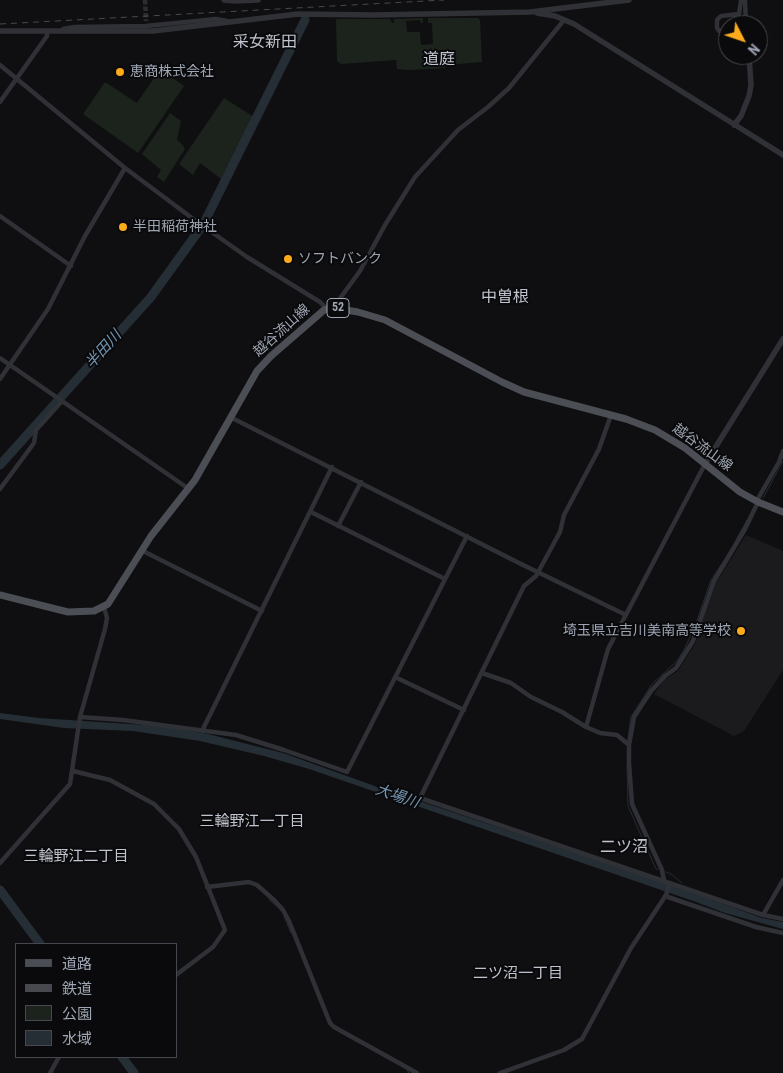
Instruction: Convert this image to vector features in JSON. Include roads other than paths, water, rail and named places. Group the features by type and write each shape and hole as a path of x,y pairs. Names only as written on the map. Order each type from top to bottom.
{"main road":[{"name":"越谷流山線","path":"104,607 115,595 141,550 189,488 261,365 330,308 364,313 385,320 524,392 611,414 654,430 685,448 734,487 757,502 783,512"},
{"path":"0,595 68,612 94,612 104,607"}],"street":[{"path":"224,0 258,0"},
{"path":"0,31 153,31 298,14 530,12 629,0"},
{"path":"734,15 739,14 741,0"},
{"path":"745,0 746,15"},
{"path":"530,12 555,16 574,24 783,154"},
{"path":"58,31 75,27 216,19 231,22"},
{"path":"0,65 125,168 223,240 330,308 360,271 385,225 415,177 447,140 509,88 564,20"},
{"path":"0,102 46,36 47,31"},
{"path":"734,125 741,116 749,96 751,85 750,65"},
{"path":"0,379 48,309 85,236 125,168"},
{"path":"0,216 71,266"},
{"path":"586,727 608,649 705,464 783,339"},
{"path":"0,358 189,488"},
{"path":"0,490 34,443 35,433 39,427 60,400"},
{"path":"611,414 599,449 564,514 560,532 539,572 524,586 420,798 664,880 670,884 783,919"},
{"path":"230,417 626,615"},
{"path":"664,880 662,870 632,804 628,744 634,717 651,692 665,676 676,668 693,641 714,581 745,529 783,451"},
{"path":"202,731 332,467"},
{"path":"338,526 361,482"},
{"path":"311,512 445,579"},
{"path":"80,718 123,720 236,735 347,772 467,536"},
{"path":"141,550 262,610"},
{"path":"0,862 70,784 80,718 105,629 107,618 104,607"},
{"path":"482,673 512,683 531,697 562,712 586,727 600,733 617,735 628,744"},
{"path":"395,677 464,710"},
{"path":"73,771 110,780 154,804 188,841 225,930 213,947 178,974"},
{"path":"763,914 783,880"},
{"path":"207,887 249,882 275,901 289,921 330,1023 417,1073"},
{"path":"500,1073 564,1050 582,1039 631,948 665,896 670,884"},
{"path":"665,896 756,927 783,933"},
{"path":"50,1073 58,1058"}],"water":[{"name":"大場川","path":"0,713 39,718 160,726 208,734 283,753 383,789 660,881 762,918 783,922 783,929 725,913 309,769 264,756 200,741 133,731 64,728 0,719"}],"waterway":[{"name":"半田川","path":"204,223 305,20"},
{"name":"半田川","path":"0,465 151,297 200,229"},
{"path":"763,498 783,461"},
{"path":"736,540 747,520"},
{"path":"628,739 631,717 652,684 677,661 684,650 694,629 711,580 725,559"},
{"path":"627,765 628,806 656,869 658,869"},
{"path":"666,872 682,883"},
{"path":"0,890 39,943"},
{"path":"269,900 279,908"},
{"path":"284,916 291,933"},
{"path":"123,1058 134,1073"}],"tunnel":[{"path":"145,0 146,21"}],"railway":[{"path":"0,24 444,0"}],"place":[{"name":"恵商株式会社","path":"120,72"},
{"name":"半田稲荷神社","path":"123,227"},
{"name":"ソフトバンク","path":"288,259"},
{"name":"埼玉県立吉川美南高等学校","path":"741,631"}],"district":[{"name":"采女新田","path":"265,43"},
{"name":"道庭","path":"439,60"},
{"name":"中曽根","path":"505,298"},
{"name":"三輪野江一丁目","path":"252,822"},
{"name":"二ツ沼","path":"624,848"},
{"name":"三輪野江二丁目","path":"76,857"},
{"name":"二ツ沼一丁目","path":"518,974"}]}
